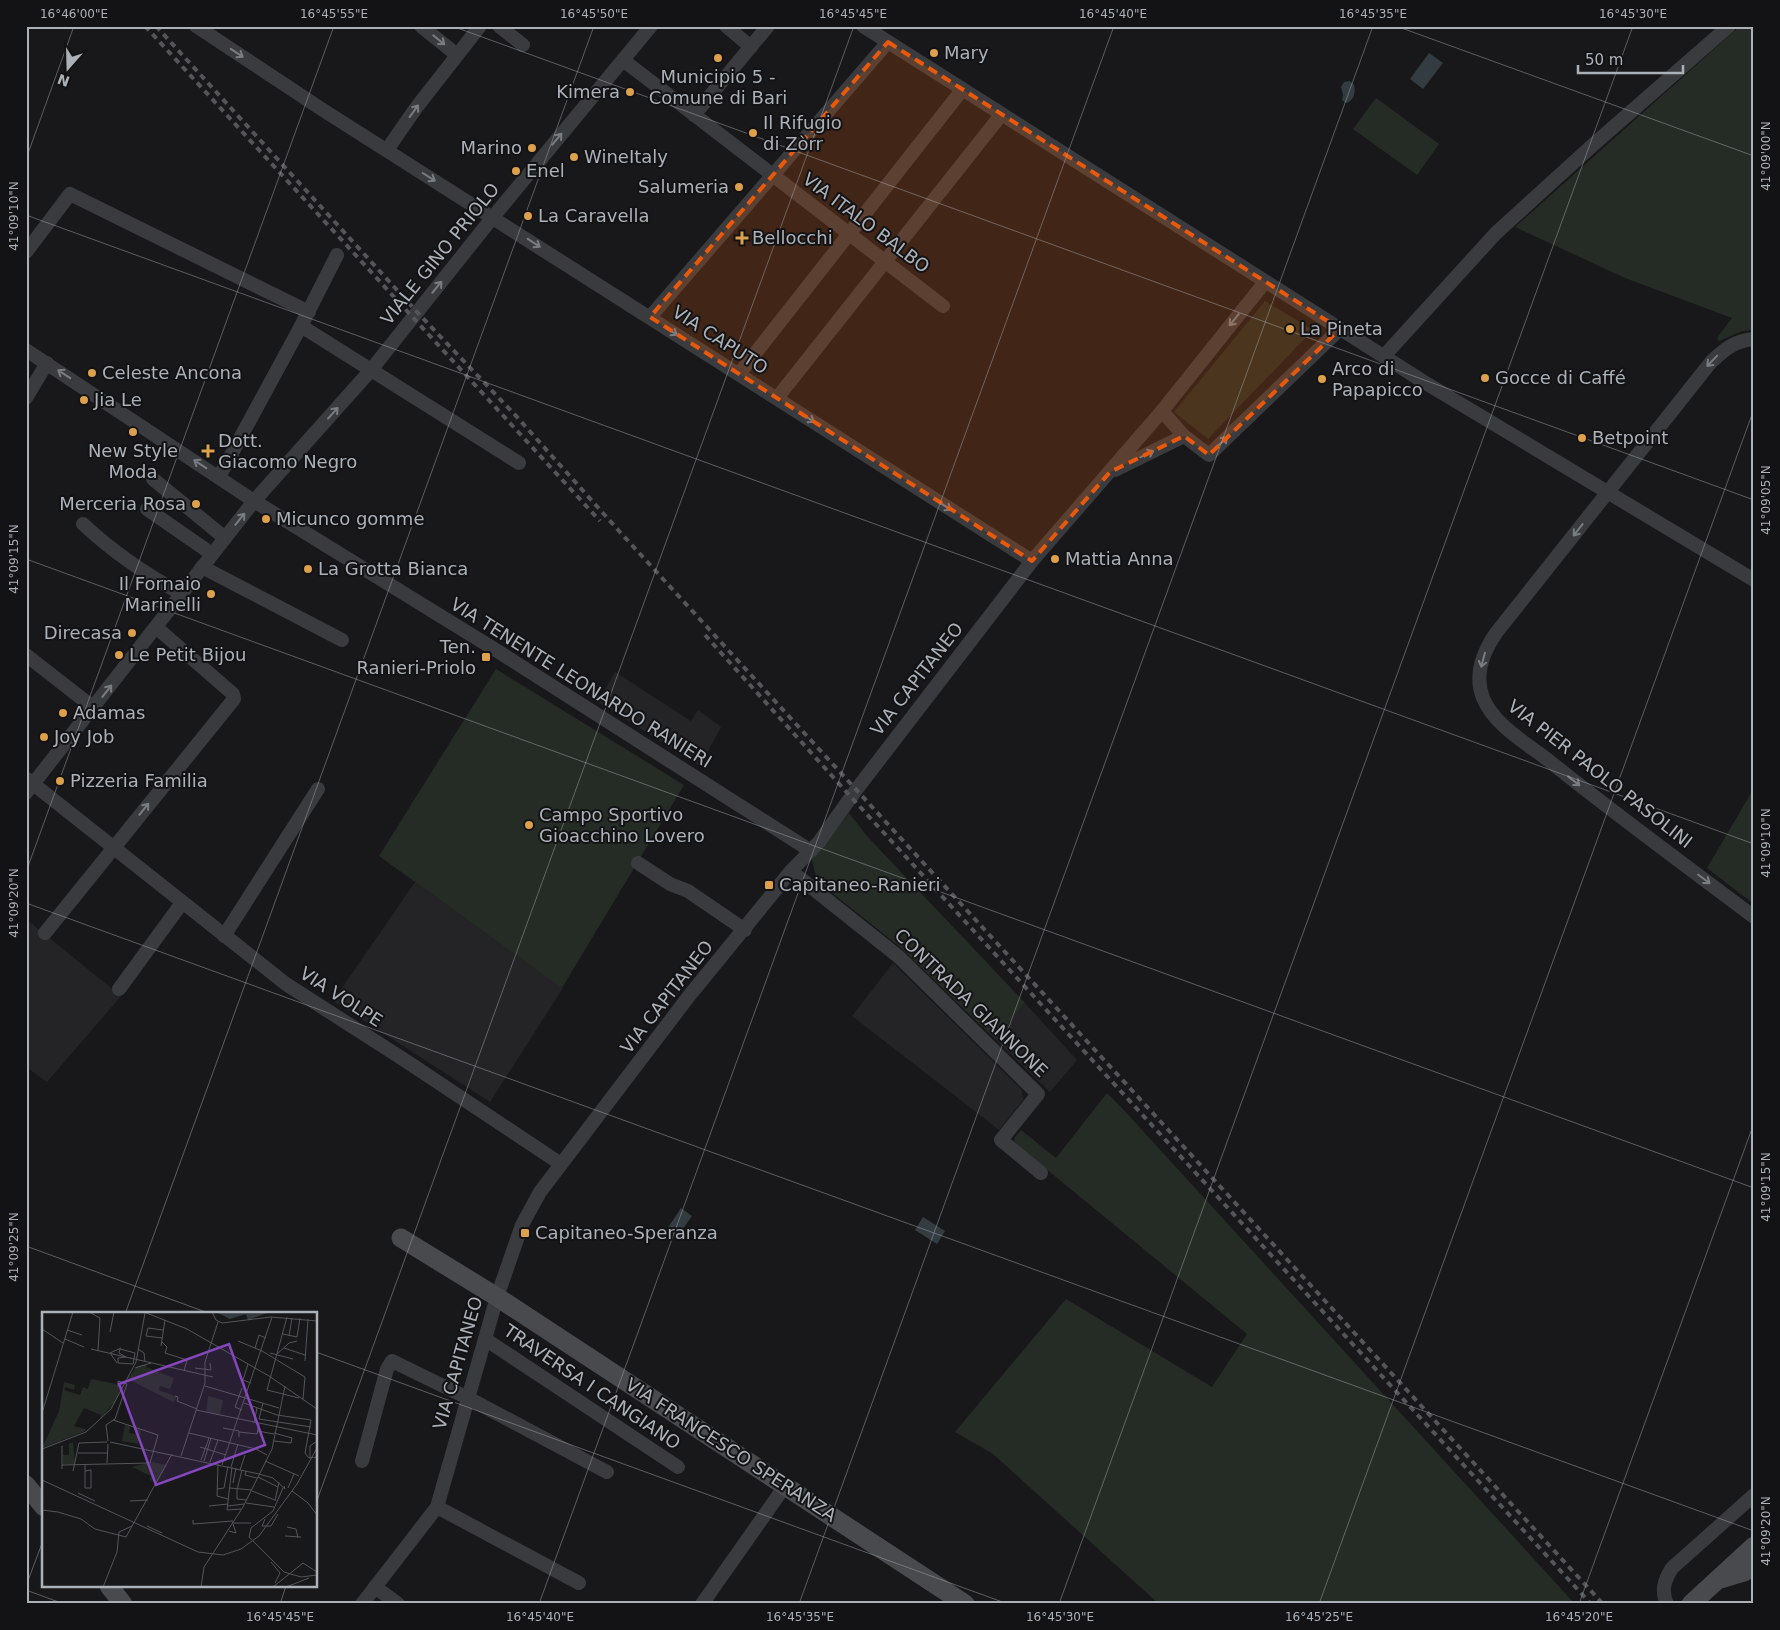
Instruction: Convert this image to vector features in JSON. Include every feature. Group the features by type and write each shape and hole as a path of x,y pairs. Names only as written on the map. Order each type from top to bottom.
{"street":[{"name":"VIA CAPUTO","path":"196,26 388,151 1032,561"},
{"path":"421,26 457,55"},
{"path":"388,151 416,108 480,26"},
{"path":"499,26 523,45"},
{"name":"VIALE GINO PRIOLO","path":"29,785 94,708 254,501 371,370 493,217 650,26"},
{"path":"726,26 751,47"},
{"path":"694,115 768,26"},
{"path":"864,26 1424,382 1754,580"},
{"path":"1384,356 1496,233 1594,144 1730,26"},
{"path":"650,318 888,42"},
{"name":"VIA ITALO BALBO","path":"623,60 944,306"},
{"path":"739,374 962,90"},
{"path":"776,398 1002,115"},
{"path":"29,243 70,194 302,309"},
{"path":"220,477 301,326 302,309 337,255"},
{"name":"VIA CAPITANEO","path":"362,1604 437,1507 496,1297 522,1225 540,1192 689,996 792,871 811,851 1032,561 1162,411 1265,282"},
{"path":"301,326 519,463"},
{"path":"1162,411 1184,436 1209,455 1340,329"},
{"name":"VIA PIER PAOLO PASOLINI","path":"1754,340 1738,342 1728,347 1711,362 1489,643 1482,660 1479,678 1483,697 1492,713 1505,726 1576,783 1754,917"},
{"name":"VIA TENENTE LEONARDO RANIERI","path":"26,350 254,501 499,652 811,851"},
{"path":"26,398 46,363"},
{"path":"1110,472 1184,436"},
{"path":"153,479 225,538"},
{"path":"147,509 212,554"},
{"path":"83,524 108,547 127,561 182,594"},
{"path":"202,567 342,640"},
{"path":"45,933 234,699 234,694 157,628"},
{"path":"26,655 94,708"},
{"name":"VIA VOLPE","path":"29,785 113,847 286,984 561,1164"},
{"path":"224,936 318,789"},
{"path":"638,863 670,884 688,891 745,930"},
{"name":"CONTRADA GIANNONE","path":"792,871 899,957 1038,1094 1001,1140 1041,1173"},
{"path":"119,989 182,903"},
{"name":"VIA FRANCESCO SPERANZA","path":"401,1238 496,1297 965,1604"},
{"name":"TRAVERSA I CANGIANO","path":"485,1339 678,1467"},
{"path":"362,1461 387,1369 392,1361 468,1398 607,1472"},
{"path":"26,1485 42,1505"},
{"path":"702,1604 785,1486"},
{"path":"1667,1604 1664,1596 1664,1582 1672,1568 1754,1495"},
{"path":"437,1507 579,1583"},
{"path":"1690,1604 1754,1546"},
{"path":"1713,1583 1744,1572 1754,1564"},
{"path":"375,1587 398,1604"},
{"path":"111,1588 123,1604"}],"highlighted area":[{"path":"888,42 1340,329 1209,455 1184,436 1110,472 1032,561 650,317"}],"shaded area":[{"path":"1740,26 1754,26 1754,330 1742,331 1719,341 1717,338 1732,318 1625,278 1515,227"},
{"path":"1429,53 1443,63 1423,89 1410,79"},
{"path":"1350,81 1354,85 1355,90 1353,98 1346,103 1342,100 1341,87 1344,82"},
{"path":"1376,98 1439,144 1417,175 1353,129"},
{"path":"1265,301 1313,330 1208,439 1174,412"},
{"name":"Campo Sportivo Gioacchino Lovero","path":"496,669 684,785 562,988 379,856"},
{"path":"615,672 691,721 698,710 721,727 700,766 598,702"},
{"path":"1754,788 1754,904 1707,868"},
{"path":"849,813 866,835 1025,1003 995,1039 900,947 817,881 812,860"},
{"path":"415,882 563,988 490,1102 333,1001"},
{"path":"26,919 121,996 47,1082 26,1067"},
{"path":"893,963 1022,1090 1023,1100 999,1130 852,1016"},
{"path":"1025,1003 1077,1060 1050,1092 995,1039"},
{"path":"1107,1093 1575,1604 1159,1604 993,1454 955,1432 1066,1299 1212,1387 1247,1334 1014,1141 1021,1130 1056,1158"},
{"path":"681,1208 692,1216 677,1237 667,1229"},
{"path":"923,1217 945,1231 937,1244 915,1230"}],"railway":[{"path":"145,26 600,521"},
{"path":"156,26 417,312 517,417 619,531 1603,1604"},
{"path":"705,635 851,797 1591,1604"}],"place":[{"name":"Mary","path":"934,53"},
{"name":"Municipio 5 - Comune di Bari","path":"718,58"},
{"name":"Kimera","path":"630,92"},
{"name":"Il Rifugio di Zòrr","path":"753,133"},
{"name":"Marino","path":"532,148"},
{"name":"WineItaly","path":"574,157"},
{"name":"Enel","path":"516,171"},
{"name":"Salumeria","path":"739,187"},
{"name":"La Caravella","path":"528,216"},
{"name":"Bellocchi","path":"742,238"},
{"name":"La Pineta","path":"1290,329"},
{"name":"Celeste Ancona","path":"92,373"},
{"name":"Gocce di Caffé","path":"1485,378"},
{"name":"Arco di Papapicco","path":"1322,379"},
{"name":"Jia Le","path":"84,400"},
{"name":"New Style Moda","path":"133,432"},
{"name":"Betpoint","path":"1582,438"},
{"name":"Dott. Giacomo Negro","path":"208,451"},
{"name":"Merceria Rosa","path":"196,504"},
{"name":"Micunco gomme","path":"266,519"},
{"name":"Mattia Anna","path":"1055,559"},
{"name":"La Grotta Bianca","path":"308,569"},
{"name":"Il Fornaio Marinelli","path":"211,594"},
{"name":"Direcasa","path":"132,633"},
{"name":"Le Petit Bijou","path":"119,655"},
{"name":"Ten. Ranieri-Priolo","path":"486,657"},
{"name":"Adamas","path":"63,713"},
{"name":"Joy Job","path":"44,737"},
{"name":"Pizzeria Familia","path":"60,781"},
{"name":"Campo Sportivo Gioacchino Lovero","path":"529,825"},
{"name":"Capitaneo-Ranieri","path":"769,885"},
{"name":"Capitaneo-Speranza","path":"525,1233"}]}
